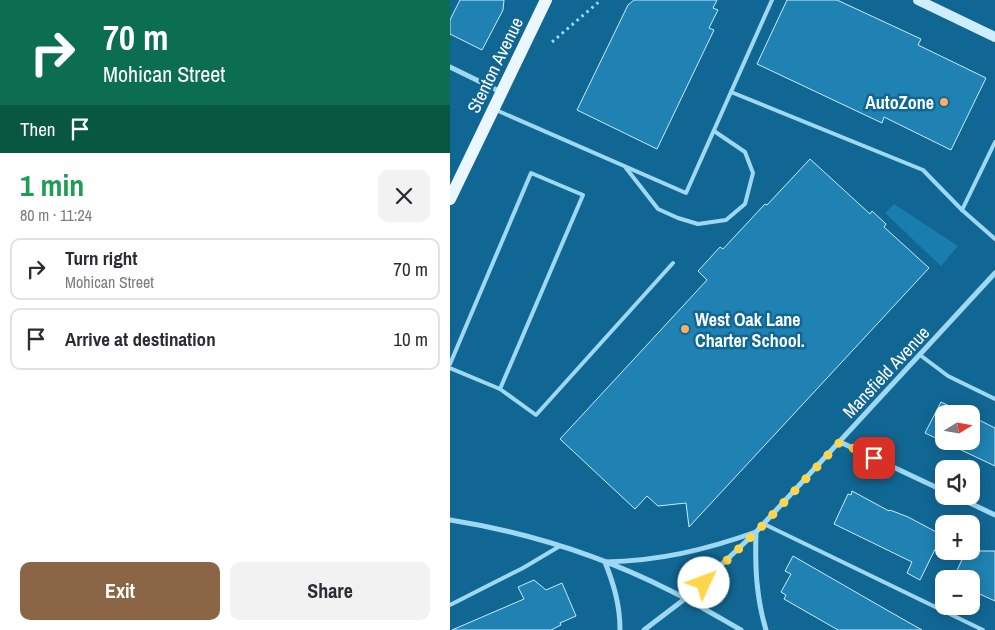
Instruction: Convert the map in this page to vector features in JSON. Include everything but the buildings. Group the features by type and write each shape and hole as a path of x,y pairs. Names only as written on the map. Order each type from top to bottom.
{"main road":[{"name":"Stenton Avenue","path":"451,195 546,0"},
{"path":"918,0 995,37"}],"street":[{"path":"450,66 502,93"},
{"name":"Mansfield Avenue","path":"644,630 686,598 764,524 994,277"},
{"path":"840,442 935,487"},
{"path":"974,505 995,515"},
{"path":"450,520 560,546 605,562 652,581 686,598 741,630"},
{"path":"756,532 756,585 766,630"},
{"name":"Mansfield Avenue","path":"605,562 671,556 715,546 756,532"},
{"path":"605,562 618,599 620,630"}],"lane":[{"path":"494,109 686,193 772,0"},
{"path":"731,92 923,170 962,210 995,239"},
{"path":"624,166 658,209 698,224 726,220 745,204 753,173 745,152 714,131"},
{"path":"962,210 995,142"},
{"path":"450,364 532,173 582,195 500,389"},
{"path":"450,368 500,389 536,416 673,263"},
{"path":"920,355 948,376 995,399"},
{"path":"764,524 983,630"},
{"path":"450,605 560,546"}],"path":[{"path":"552,42 601,0"}],"shaded area":[{"path":"894,204 958,246 941,266 885,213"}],"place":[{"name":"AutoZone","path":"944,102"},
{"name":"West Oak Lane Charter School.","path":"685,329"}],"route":[{"path":"704,583 764,524 840,442 874,458"}]}
